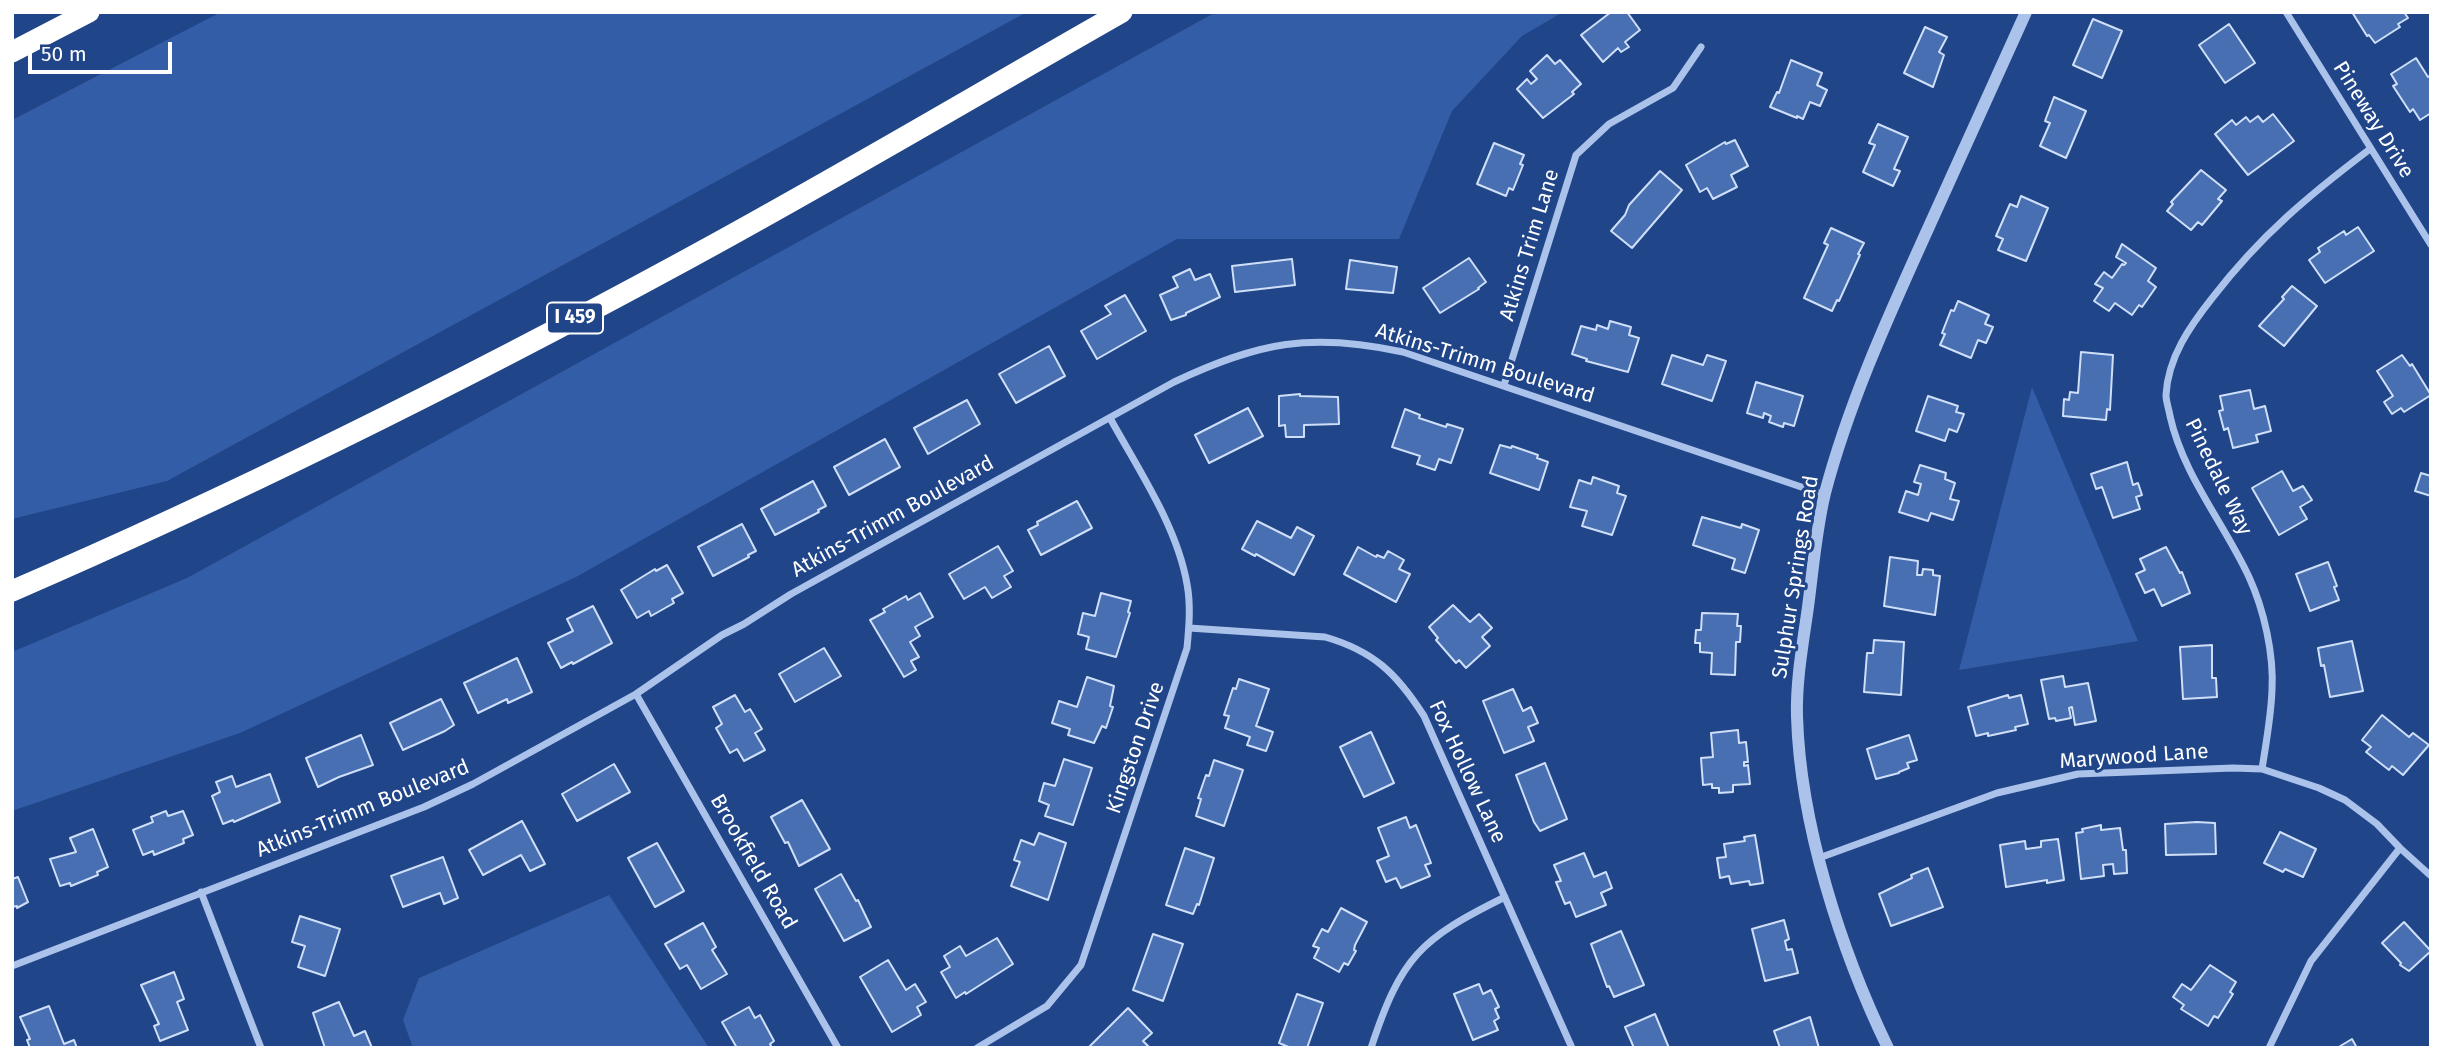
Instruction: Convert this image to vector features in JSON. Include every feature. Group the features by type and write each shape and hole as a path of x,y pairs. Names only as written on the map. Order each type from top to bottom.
{"highway":[{"path":"12,52 89,12"},
{"name":"I 459","path":"12,591 140,536 355,433 636,287 1122,12"}],"street":[{"name":"Sulphur Springs Road","path":"1888,1048 1843,936 1819,858 1808,808 1797,716 1800,671 1825,495 1843,431 1868,364 2026,12"},
{"name":"Pineway Drive","path":"2286,12 2431,245"},
{"name":"Atkins Trim Lane","path":"1504,386 1576,155 1609,124 1672,88 1701,47"},
{"name":"Pinedale Way","path":"2262,769 2273,688 2264,623 2249,578 2204,497 2174,435 2166,397 2173,359 2193,322 2231,274 2265,236 2312,192 2370,149"},
{"name":"Atkins-Trimm Boulevard","path":"12,966 424,807 473,784 636,694 722,635 791,594 1174,382 1215,362 1254,349 1328,341 1366,344 1403,352 1825,495"},
{"name":"Kingston Drive","path":"977,1048 1047,1006 1081,965 1187,648 1187,584 1171,531 1111,418"},
{"name":"Fox Hollow Lane","path":"1189,628 1325,637 1346,643 1370,656 1407,689 1424,716 1572,1048"},
{"name":"Brookfield Road","path":"636,694 838,1048"},
{"name":"Marywood Lane","path":"1819,858 1997,793 2078,774 2233,768 2262,769 2319,788 2345,800 2377,824 2431,876"},
{"path":"2269,1048 2311,961 2400,848"},
{"path":"201,892 261,1048"},
{"path":"1371,1048 1393,988 1416,955 1428,942 1458,920 1505,897"}],"shaded area":[{"path":"221,12 1027,12 167,481 12,519 12,120"},
{"path":"1216,12 1563,12 1522,36 1452,111 1399,239 1177,239 576,577 240,733 12,811 12,652 187,578"},
{"path":"2032,387 2138,641 1959,670"},
{"path":"609,895 709,1048 413,1048 403,1020 419,978"}],"building":[{"path":"1611,12 1627,12 1640,30 1625,42 1629,47 1621,52 1618,48 1603,62 1581,35"},
{"path":"2352,12 2404,12 2408,18 2398,24 2400,27 2375,43 2367,36"},
{"path":"2093,19 2122,31 2102,78 2073,65"},
{"path":"2229,24 2255,63 2225,83 2199,45"},
{"path":"1925,27 1947,37 1939,52 1944,55 1933,87 1904,73"},
{"path":"1547,55 1555,64 1560,60 1581,84 1572,92 1574,94 1543,118 1517,89 1527,79 1531,84 1537,79 1530,71"},
{"path":"2416,58 2428,77 2431,75 2431,113 2420,120 2413,109 2410,112 2393,86 2397,84 2391,74"},
{"path":"1791,60 1822,73 1817,85 1827,90 1820,106 1810,102 1803,119 1770,107 1777,92 1779,93"},
{"path":"2054,97 2086,111 2066,158 2040,146 2050,123 2045,121"},
{"path":"2273,114 2294,141 2248,175 2215,134 2232,120 2236,125 2246,117 2250,122 2258,116 2263,122"},
{"path":"1878,124 1908,137 1894,169 1900,171 1893,186 1863,172 1875,145 1869,143"},
{"path":"1735,140 1748,166 1731,175 1737,187 1713,199 1707,188 1700,192 1686,165 1725,142 1726,144"},
{"path":"1494,143 1524,155 1513,190 1509,188 1506,196 1477,184"},
{"path":"2201,170 2226,190 2218,199 2222,201 2202,225 2198,222 2191,230 2167,211 2173,204 2171,202"},
{"path":"1660,171 1682,190 1632,248 1611,231 1625,215 1629,205"},
{"path":"2021,196 2048,208 2026,261 1998,250 2003,239 1996,236 2010,204 2017,207"},
{"path":"2358,227 2374,251 2325,283 2309,260 2320,252 2318,248 2344,231 2346,235"},
{"path":"1831,228 1864,243 1832,311 1804,298 1828,245 1824,243"},
{"path":"2122,244 2156,268 2148,281 2156,287 2142,307 2139,305 2132,315 2115,303 2109,311 2094,301 2103,288 2095,284 2104,272 2112,278 2122,264 2126,263 2116,257"},
{"path":"1469,258 1486,282 1440,313 1423,288"},
{"path":"1292,259 1295,285 1235,292 1232,266"},
{"path":"1350,260 1397,267 1393,293 1346,289"},
{"path":"1190,269 1195,280 1210,274 1220,297 1171,320 1160,295 1178,287 1173,277"},
{"path":"2292,286 2317,306 2284,346 2259,326 2284,299 2282,297"},
{"path":"1125,295 1146,331 1097,359 1081,331 1111,314 1105,306"},
{"path":"1958,301 1989,315 1985,324 1993,327 1986,343 1978,340 1971,358 1940,345 1951,310 1954,311"},
{"path":"1610,321 1631,327 1629,335 1639,338 1628,372 1586,361 1587,359 1572,354 1581,326 1596,330 1597,325 1608,329"},
{"path":"1049,346 1065,376 1016,403 999,374"},
{"path":"2081,352 2113,355 2110,410 2107,409 2106,420 2063,416 2064,399 2069,400 2070,392 2078,393"},
{"path":"1672,355 1703,365 1707,355 1726,361 1712,401 1662,384"},
{"path":"2402,355 2410,366 2412,364 2431,395 2404,412 2401,408 2392,414 2384,402 2393,396 2377,371"},
{"path":"1756,382 1803,396 1794,426 1784,423 1783,427 1769,422 1771,416 1764,413 1763,418 1747,413"},
{"path":"2250,390 2254,409 2265,406 2271,431 2256,435 2258,442 2233,448 2228,428 2224,430 2219,411 2223,410 2220,396"},
{"path":"1300,394 1338,397 1339,424 1304,425 1304,437 1286,437 1285,425 1279,426 1279,396"},
{"path":"1928,396 1958,406 1956,412 1964,414 1957,432 1949,429 1945,441 1916,431"},
{"path":"967,400 980,424 928,454 914,428"},
{"path":"1248,408 1263,436 1209,463 1195,435"},
{"path":"1405,409 1420,415 1419,418 1446,427 1447,424 1463,429 1451,463 1439,459 1435,470 1417,464 1420,456 1392,447"},
{"path":"885,439 900,467 849,495 834,467"},
{"path":"1500,445 1538,455 1537,458 1548,462 1539,490 1490,473"},
{"path":"2127,462 2133,485 2138,483 2142,495 2136,497 2140,509 2113,518 2102,487 2096,489 2091,474"},
{"path":"1920,465 1946,473 1945,479 1955,483 1950,499 1959,501 1953,520 1931,513 1928,521 1899,512 1906,491 1918,495 1921,484 1914,482"},
{"path":"2282,471 2293,491 2303,486 2312,500 2300,507 2307,519 2279,535 2252,488"},
{"path":"2421,473 2431,476 2431,496 2415,491"},
{"path":"1593,477 1619,486 1617,493 1626,496 1612,535 1582,526 1587,511 1570,507 1579,480 1591,484"},
{"path":"813,481 826,506 775,535 761,509"},
{"path":"1077,501 1092,528 1041,555 1028,530 1038,525 1037,522"},
{"path":"1702,517 1759,530 1745,573 1732,569 1735,559 1693,545"},
{"path":"1257,521 1291,538 1297,527 1314,536 1294,575 1242,549"},
{"path":"742,524 756,551 713,576 698,547"},
{"path":"998,546 1013,571 1004,576 1011,587 992,598 985,587 964,599 949,574"},
{"path":"1358,547 1376,557 1377,555 1384,558 1388,551 1404,560 1399,569 1410,574 1396,602 1344,574"},
{"path":"2166,547 2180,573 2182,572 2190,593 2162,606 2154,589 2145,593 2136,574 2145,570 2140,559"},
{"path":"1890,557 1918,561 1917,575 1922,575 1923,569 1933,570 1933,575 1940,576 1935,615 1884,606"},
{"path":"2328,562 2339,600 2310,611 2296,574"},
{"path":"667,565 683,593 672,599 674,603 651,616 649,611 637,618 621,590 655,569 656,571"},
{"path":"920,593 933,617 915,627 920,636 910,642 919,657 911,661 916,670 904,677 870,620 906,596 908,600"},
{"path":"1101,593 1131,601 1130,613 1116,657 1086,649 1089,637 1078,634 1083,613 1095,616"},
{"path":"1453,605 1470,622 1479,614 1492,628 1482,637 1490,646 1466,668 1459,660 1456,663 1436,640 1438,638 1429,627"},
{"path":"593,606 612,643 561,668 548,643 573,631 567,619"},
{"path":"1702,613 1738,614 1737,626 1741,626 1740,642 1736,642 1735,675 1711,674 1712,653 1700,652 1700,643 1695,643 1696,630 1701,630"},
{"path":"1874,640 1904,642 1901,695 1864,692 1867,653 1873,653"},
{"path":"2352,641 2363,691 2330,697 2318,648"},
{"path":"2212,645 2212,678 2216,678 2217,697 2183,699 2180,647"},
{"path":"824,648 841,676 795,702 779,674"},
{"path":"517,658 532,692 508,703 507,699 478,713 464,683"},
{"path":"2063,676 2065,687 2088,683 2096,721 2075,725 2072,707 2069,708 2071,718 2056,721 2055,718 2049,719 2041,680"},
{"path":"1087,677 1114,686 1110,706 1113,707 1106,728 1102,726 1094,743 1068,735 1070,729 1052,723 1059,701 1077,707"},
{"path":"1239,679 1269,689 1256,726 1273,732 1266,751 1247,745 1250,737 1225,728 1229,716 1224,715"},
{"path":"1513,689 1523,711 1531,707 1538,723 1528,727 1534,741 1504,753 1483,701"},
{"path":"735,695 745,712 750,709 762,729 755,733 765,750 744,761 737,749 730,753 716,728 722,724 713,707"},
{"path":"2008,695 2009,698 2021,695 2028,724 2015,727 2016,730 1976,736 1968,707"},
{"path":"441,699 454,725 403,750 390,723"},
{"path":"2382,715 2409,737 2413,733 2429,745 2403,775 2392,766 2389,770 2366,752 2371,747 2362,740"},
{"path":"1738,730 1739,743 1746,742 1748,762 1744,762 1744,766 1748,765 1750,784 1733,785 1733,792 1719,793 1719,788 1712,788 1712,784 1703,785 1701,758 1713,757 1711,733"},
{"path":"1371,732 1394,783 1364,797 1340,747"},
{"path":"361,735 373,765 318,787 306,758"},
{"path":"1909,735 1917,760 1907,763 1909,768 1899,773 1876,779 1867,749"},
{"path":"1064,759 1092,768 1073,825 1045,816 1049,805 1039,801 1044,783 1055,786"},
{"path":"1214,760 1243,770 1224,826 1196,816 1201,799 1198,798"},
{"path":"1545,763 1567,819 1540,831 1516,775"},
{"path":"614,764 630,792 577,821 562,794"},
{"path":"270,774 280,802 223,824 212,796 220,792 216,782 232,776 236,787"},
{"path":"802,800 830,849 799,866 788,842 785,843 771,817"},
{"path":"166,811 168,816 183,811 193,835 183,839 184,843 154,855 153,851 143,855 133,830 153,822 151,817"},
{"path":"1406,817 1410,828 1416,825 1431,863 1425,865 1430,876 1401,888 1396,878 1386,882 1377,861 1389,856 1378,828"},
{"path":"522,821 545,864 530,871 521,855 483,875 469,850"},
{"path":"2215,823 2216,854 2166,855 2165,824"},
{"path":"2101,825 2101,830 2120,828 2123,850 2126,850 2127,873 2114,874 2113,864 2103,865 2104,876 2081,879 2076,833"},
{"path":"93,829 108,867 97,872 98,875 71,886 70,883 60,886 50,859 76,852 70,838"},
{"path":"2280,832 2316,849 2303,877 2264,863"},
{"path":"1039,833 1066,843 1048,900 1011,886 1020,862 1014,860 1021,840 1034,845"},
{"path":"1755,835 1763,883 1750,885 1749,881 1731,884 1729,876 1720,878 1717,858 1726,857 1724,844 1745,841 1744,837"},
{"path":"2058,839 2064,880 2006,887 2000,845 2025,841 2026,849 2041,847 2041,841"},
{"path":"657,843 684,891 655,907 628,858"},
{"path":"1185,848 1214,858 1199,905 1197,904 1193,914 1166,905"},
{"path":"1584,853 1594,877 1606,872 1612,888 1601,893 1606,905 1576,917 1570,902 1565,904 1556,882 1561,881 1554,865"},
{"path":"443,857 458,898 444,904 440,893 403,907 391,876"},
{"path":"1928,868 1943,907 1891,926 1879,894"},
{"path":"841,874 871,927 844,941 815,889"},
{"path":"18,877 28,902 17,908 12,907 12,879"},
{"path":"1341,908 1367,922 1355,945 1356,951 1348,965 1344,963 1339,972 1314,958 1319,948 1313,946 1322,929 1328,932"},
{"path":"300,916 340,929 325,976 298,967 305,946 292,942"},
{"path":"1784,920 1789,939 1785,941 1787,950 1792,949 1798,973 1765,981 1752,929"},
{"path":"2404,922 2431,951 2409,971 2400,965 2382,943"},
{"path":"703,923 716,947 712,950 727,974 701,989 687,965 680,969 665,944"},
{"path":"1621,931 1644,985 1614,997 1609,986 1607,987 1591,944"},
{"path":"1153,934 1183,944 1163,1001 1133,990"},
{"path":"997,938 1013,964 956,998 941,972 950,967 944,956 960,946 966,956"},
{"path":"888,960 906,990 915,984 926,1002 917,1007 921,1015 892,1032 860,977"},
{"path":"2210,965 2236,982 2230,992 2233,994 2218,1018 2214,1016 2208,1026 2181,1009 2184,1005 2173,997 2182,984 2191,990"},
{"path":"174,972 184,999 177,1002 188,1030 160,1041 154,1026 159,1024 141,985"},
{"path":"1479,984 1483,994 1491,990 1499,1007 1495,1009 1499,1018 1494,1021 1498,1030 1473,1040 1454,994"},
{"path":"1297,994 1323,1003 1307,1048 1291,1048 1279,1043"},
{"path":"339,1002 354,1036 365,1031 372,1048 325,1048 313,1013"},
{"path":"49,1006 64,1044 74,1040 77,1048 30,1048 27,1040 30,1039 20,1017"},
{"path":"749,1007 755,1018 760,1015 774,1041 770,1044 772,1048 737,1048 722,1022"},
{"path":"1128,1008 1152,1033 1143,1041 1150,1048 1088,1048"},
{"path":"1655,1014 1669,1048 1634,1048 1625,1027"},
{"path":"1810,1017 1819,1048 1780,1048 1774,1031"},
{"path":"2352,1039 2357,1048 2337,1048"}]}
